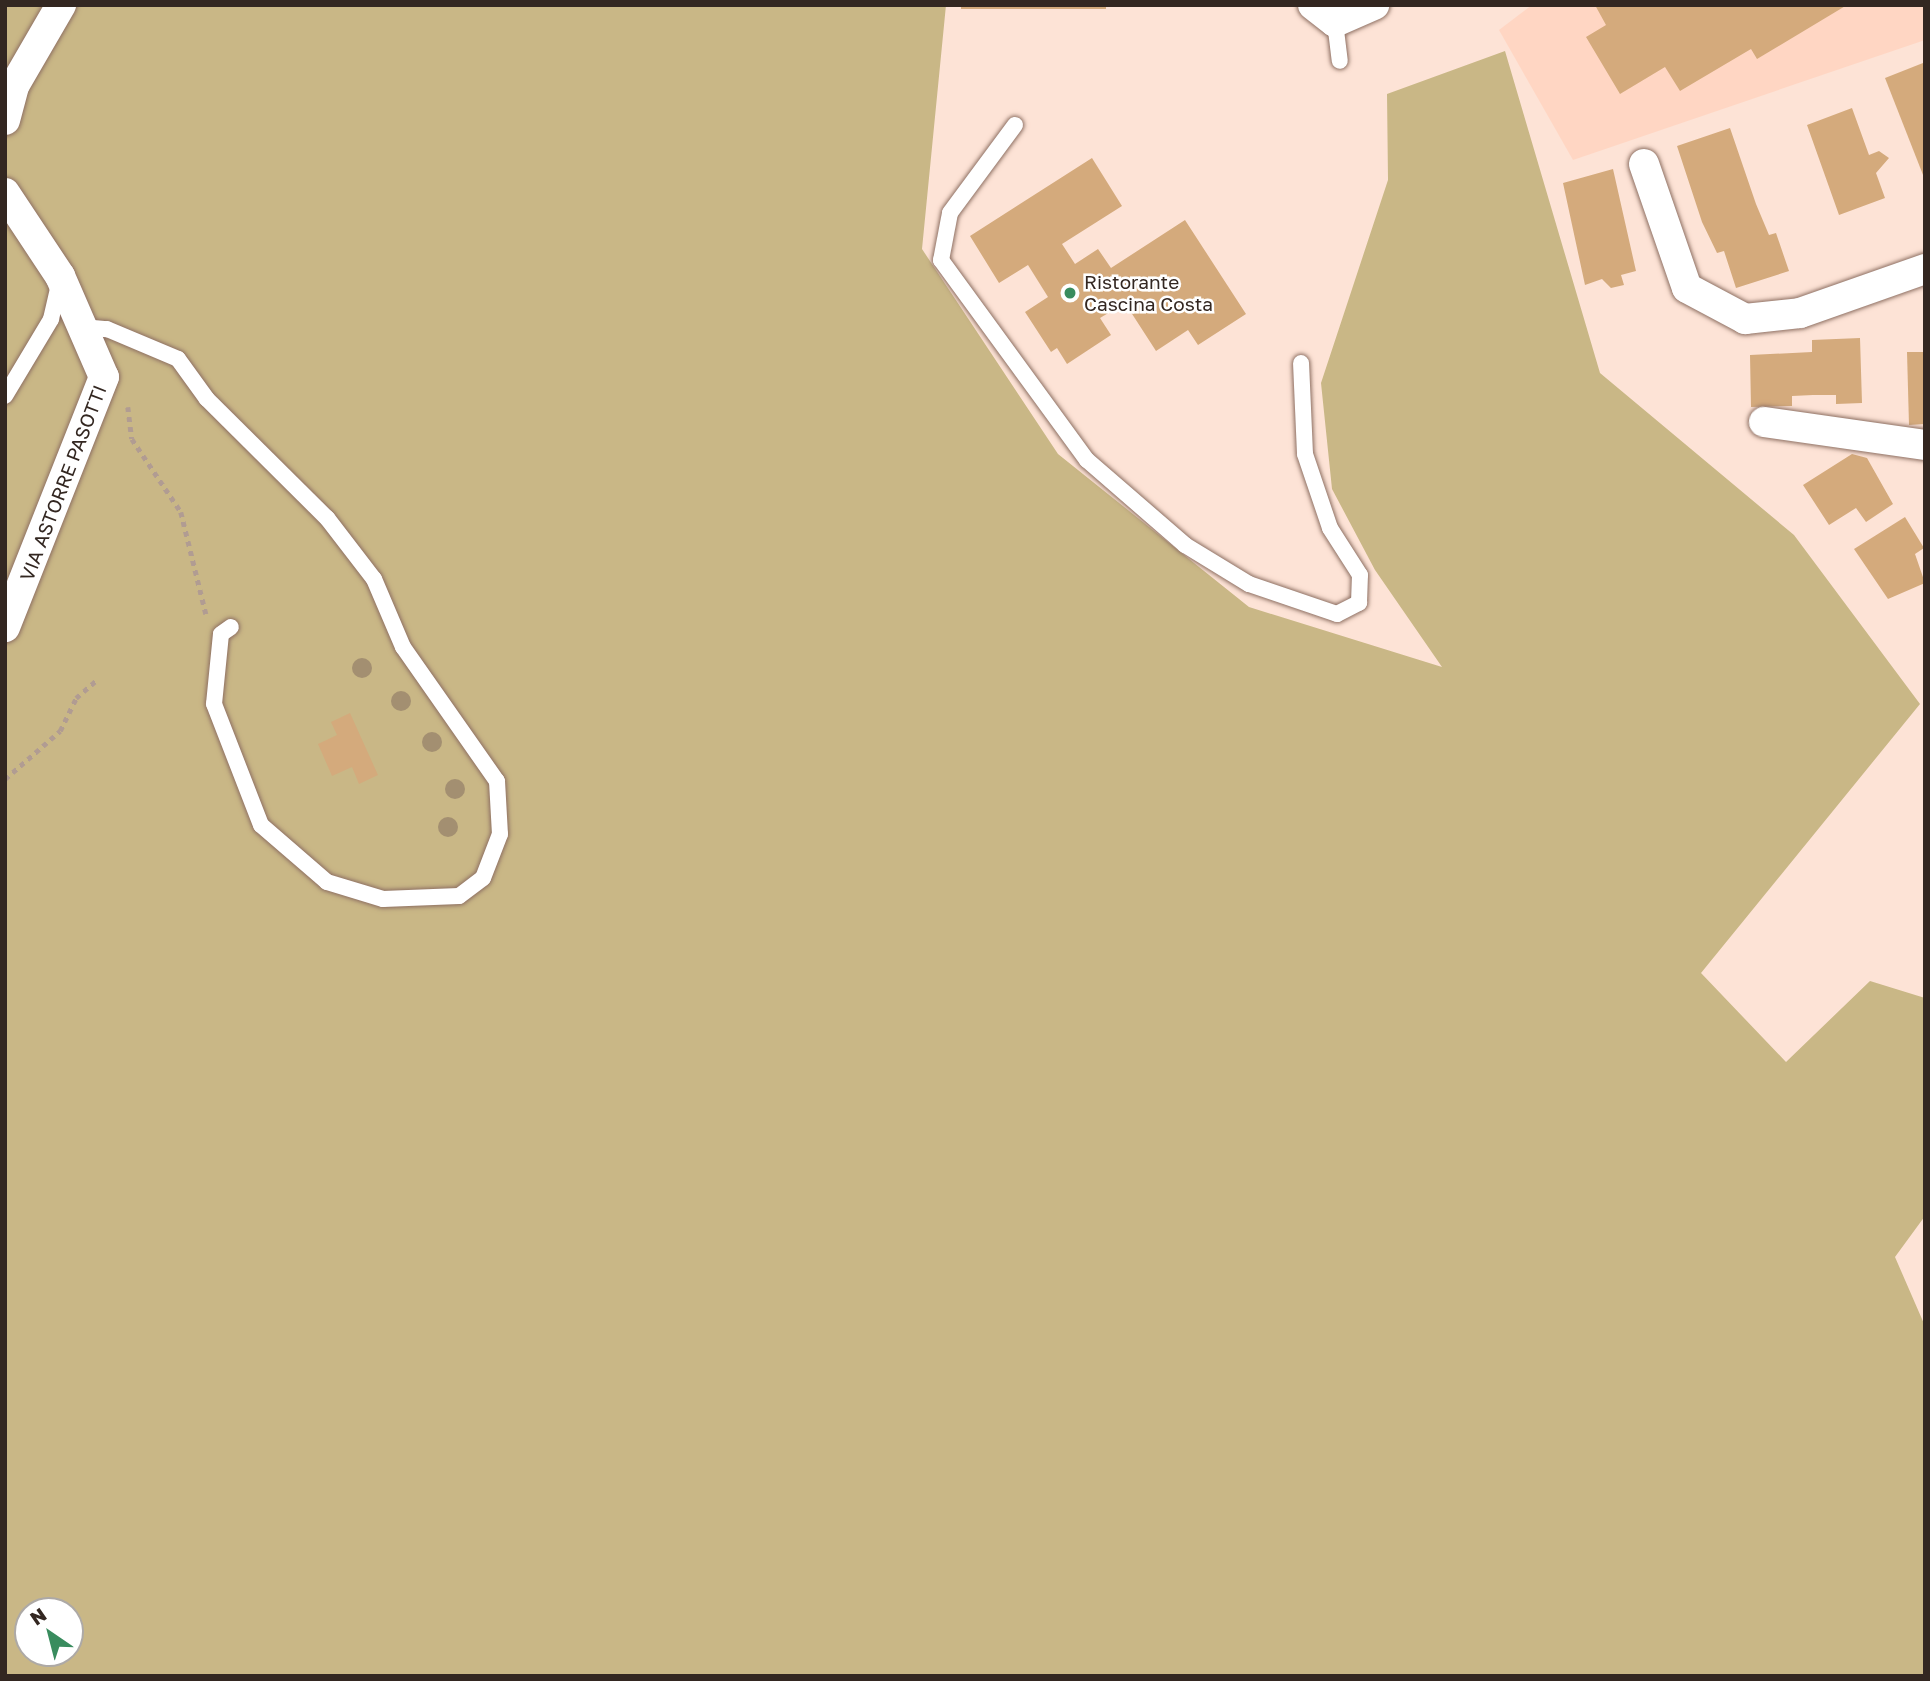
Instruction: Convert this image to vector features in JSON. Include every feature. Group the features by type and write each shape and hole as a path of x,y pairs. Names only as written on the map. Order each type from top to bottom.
{"street":[{"path":"5,120 14,86 61,5"},
{"path":"1324,14 1374,5"},
{"path":"1644,164 1687,288 1745,319 1800,313 1925,269"},
{"name":"VIA ASTORRE PASOTTI","path":"5,192 60,276 104,377 5,627"},
{"path":"1764,422 1925,445"}],"lane":[{"path":"1324,14 1340,61"},
{"path":"1015,125 950,213 941,260 1087,460 1185,545 1249,583 1337,614 1359,603 1360,575 1330,528 1306,454 1301,363"},
{"path":"5,396 51,320 60,276"},
{"path":"82,327 107,329 178,359 207,399 327,517 374,579 403,646 497,781 500,834 484,878 459,896 383,899 327,881 261,825 214,705 221,634 231,627"}],"path":[{"path":"127,402 132,439 181,512 204,609"},
{"path":"5,779 60,731 76,698 98,679"}],"shaded area":[{"path":"5,5 946,5 922,249 1058,454 1249,607 1442,667 1375,570 1332,489 1321,383 1388,180 1387,94 1505,51 1600,373 1794,535 1920,704 1701,973 1786,1062 1870,981 1925,998 1925,1216 1895,1257 1925,1326 1925,1676 5,1676"},
{"path":"1532,5 1925,5 1925,40 1573,160 1499,30"}],"building":[{"path":"961,5 1106,5 1106,9 961,9"},
{"path":"1595,5 1847,5 1757,59 1751,49 1680,91 1665,67 1620,94 1586,37 1606,25"},
{"path":"1923,63 1925,67 1925,180 1885,78"},
{"path":"1852,108 1869,155 1879,151 1889,158 1876,173 1885,198 1839,215 1807,125"},
{"path":"1730,128 1756,204 1769,235 1776,233 1789,271 1736,288 1724,251 1717,253 1702,222 1677,146"},
{"path":"1092,158 1122,206 1062,244 1075,264 1098,249 1111,268 1185,220 1246,314 1198,345 1188,330 1156,351 1125,303 1100,318 1111,335 1067,364 1057,348 1051,352 1025,312 1048,297 1028,265 999,283 970,236"},
{"path":"1613,169 1636,271 1621,275 1624,285 1611,288 1602,279 1585,285 1563,183"},
{"path":"1860,338 1862,403 1836,404 1836,395 1813,395 1792,396 1792,406 1751,407 1750,355 1812,352 1812,340"},
{"path":"1907,352 1925,352 1925,424 1909,425"},
{"path":"1852,454 1867,458 1893,504 1866,522 1856,508 1829,525 1803,485"},
{"path":"1905,517 1924,548 1915,554 1925,583 1888,599 1854,549"},
{"path":"350,713 378,775 359,784 352,767 332,776 318,744 337,735 331,722"}],"place":[{"name":"Ristorante Cascina Costa","path":"1070,293"}]}
